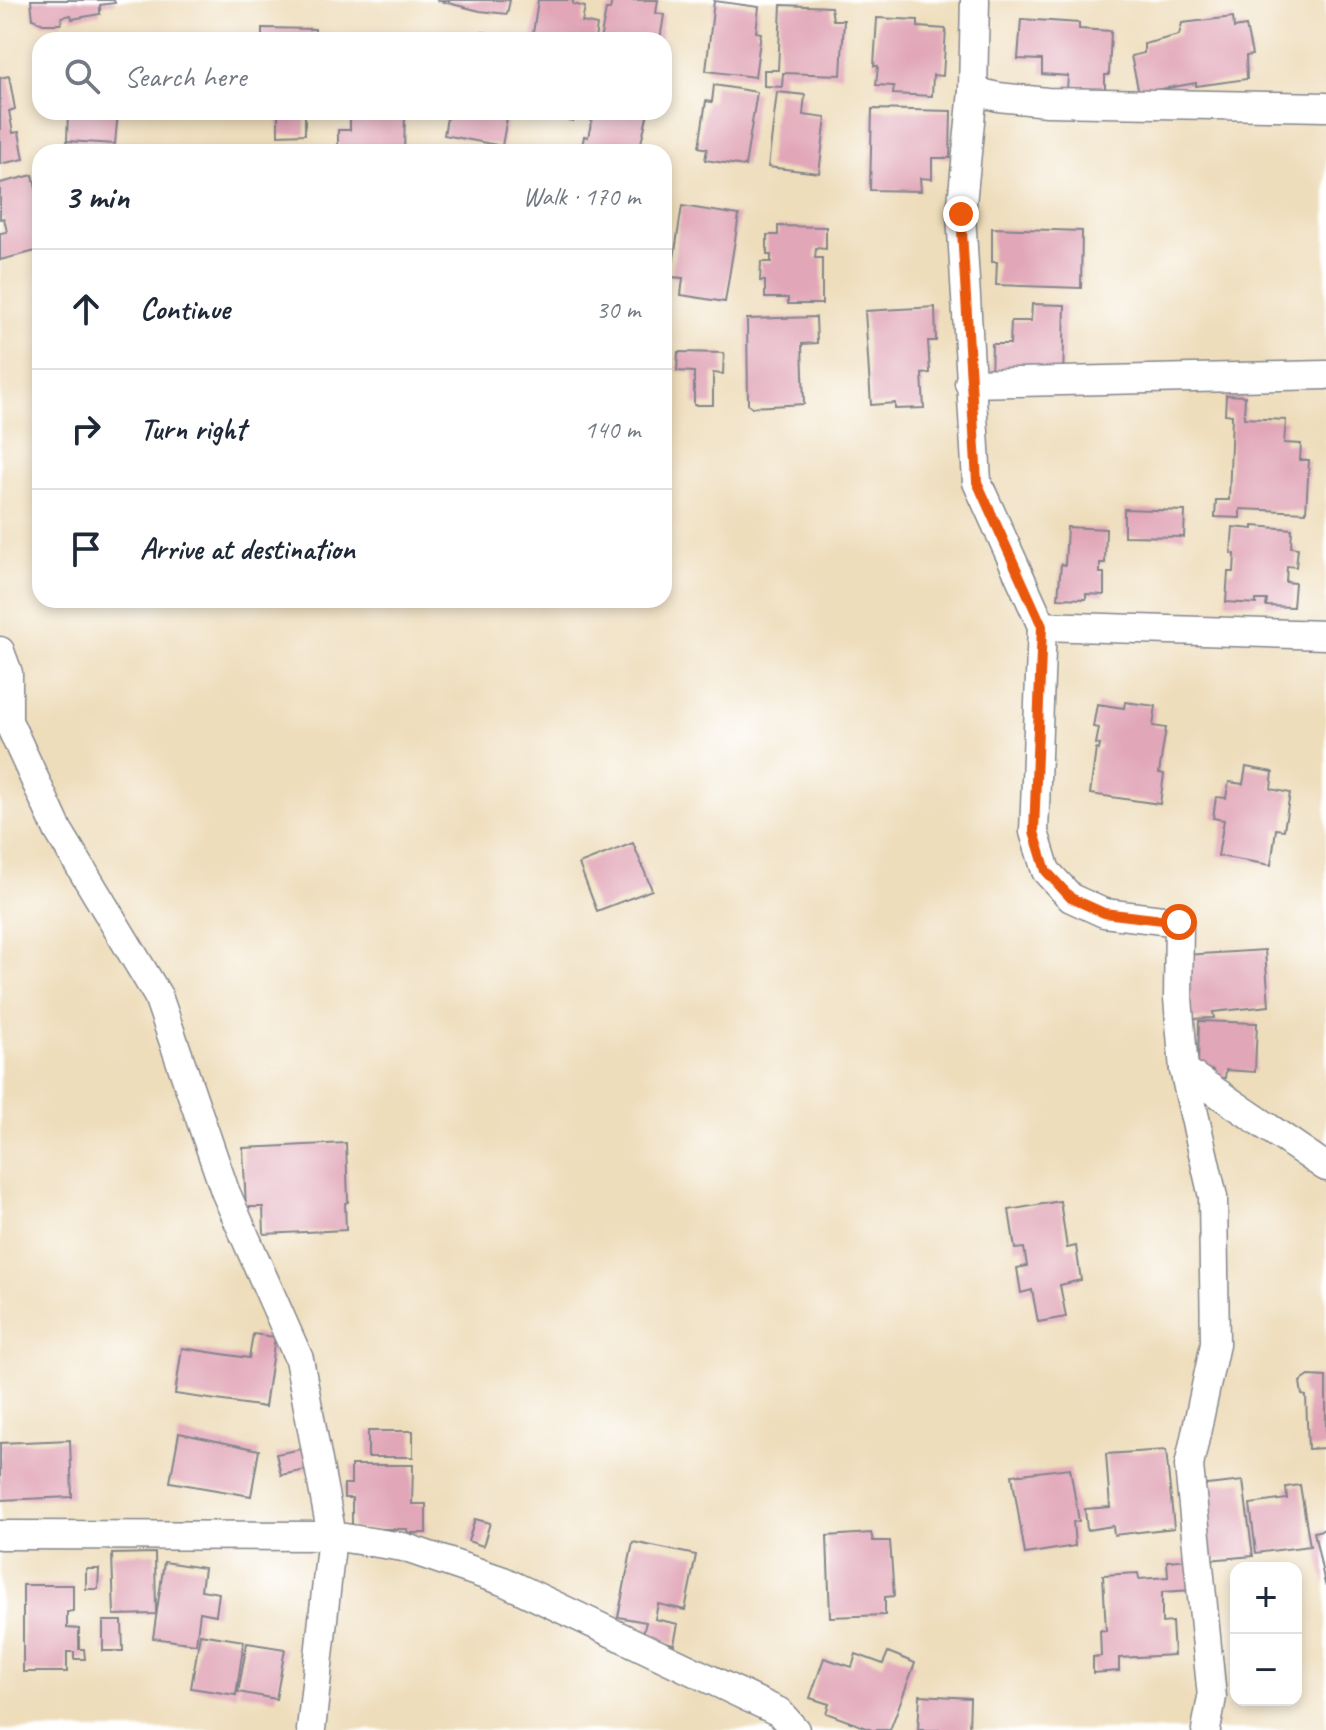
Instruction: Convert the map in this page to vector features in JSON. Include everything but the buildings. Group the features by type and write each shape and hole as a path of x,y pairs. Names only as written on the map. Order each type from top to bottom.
{"street":[{"path":"975,0 973,91 961,214 969,383 977,482 1042,626 1034,832 1046,871 1071,898 1104,913 1179,922 1178,998 1184,1070 1213,1197 1215,1344 1189,1466 1212,1697 1206,1730"},
{"path":"973,91 1047,102 1326,107"},
{"path":"969,383 1326,375"},
{"path":"1042,626 1326,635"},
{"path":"0,651 8,673 4,717 58,830 158,996 225,1191 299,1359 332,1536 311,1730"},
{"path":"1184,1070 1326,1167"},
{"path":"0,1535 332,1536 403,1547 503,1581 779,1712 795,1730"}],"route":[{"path":"961,214 977,482 1042,626 1034,832 1046,871 1071,898 1104,913 1179,922"}]}
